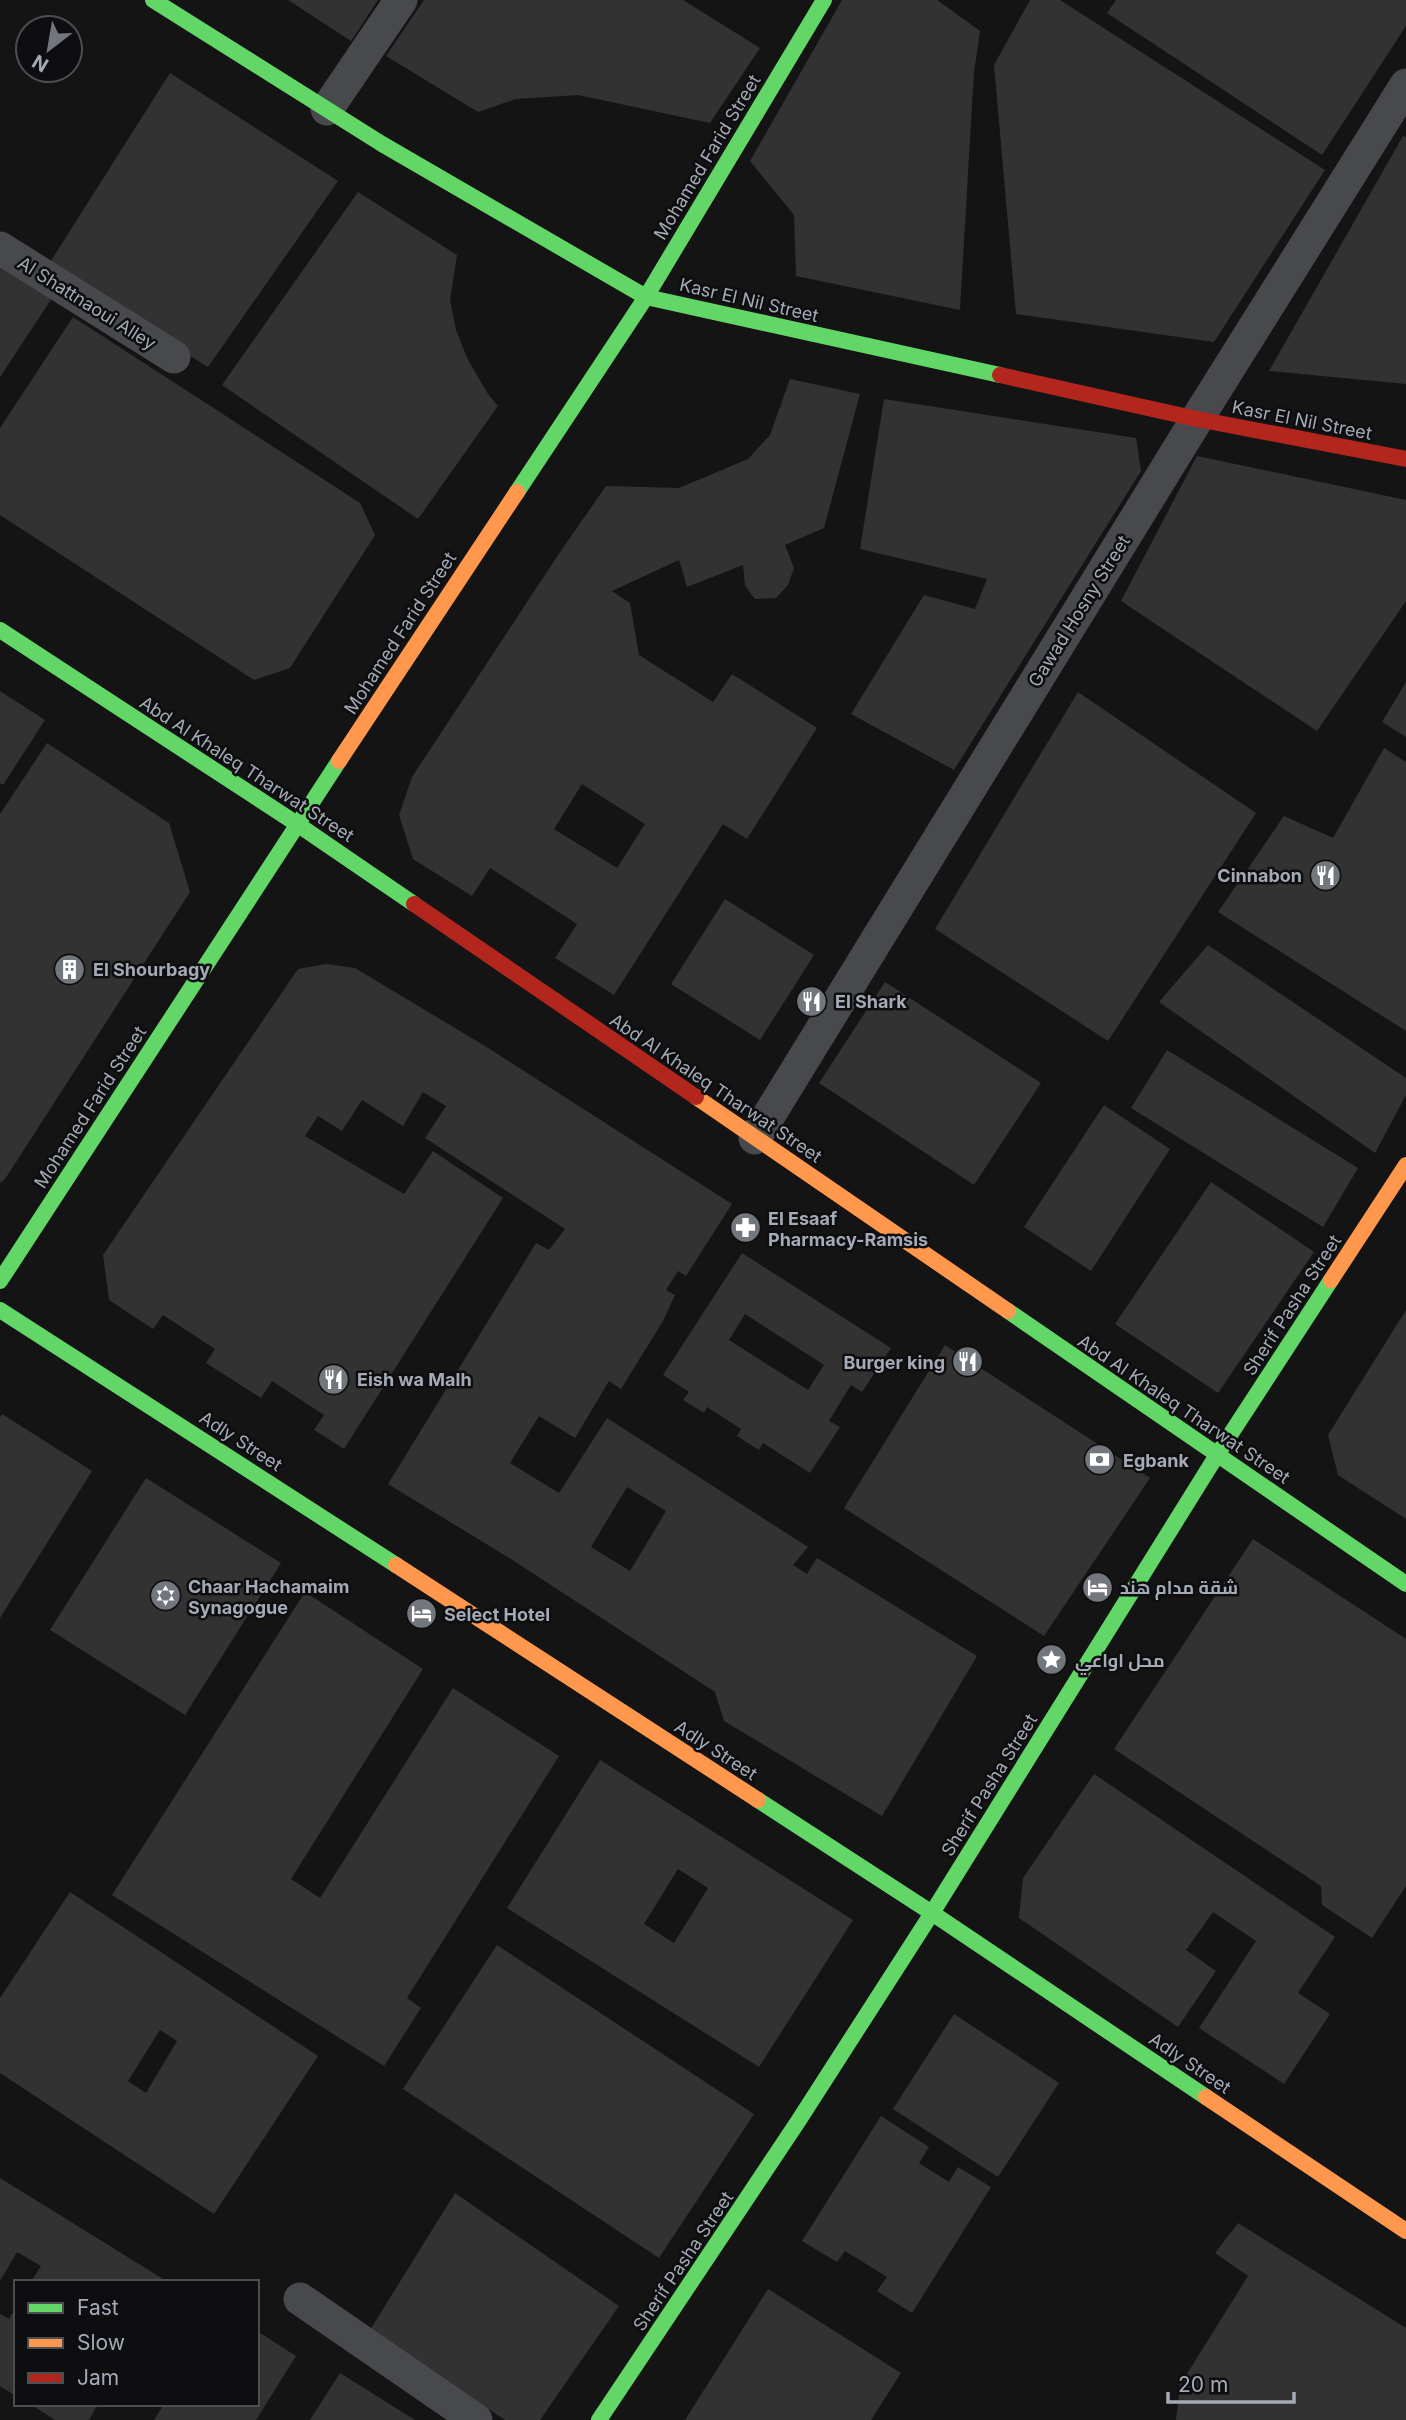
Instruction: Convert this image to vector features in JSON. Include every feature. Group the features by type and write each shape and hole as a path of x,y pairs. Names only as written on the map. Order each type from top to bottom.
{"street":[{"name":"Kasr El Nil Street","path":"153,0 382,144 646,296 1197,419 1406,459"},
{"path":"327,109 401,0"},
{"name":"Mohamed Farid Street","path":"0,1281 297,824 646,296 824,0"},
{"name":"Gawad Hosny Street","path":"755,1138 1197,419 1406,85"},
{"name":"Al Shattnaoui Alley","path":"0,248 174,358"},
{"name":"Abd Al Khaleq Tharwat Street","path":"0,630 297,824 1406,1584"},
{"name":"Sherif Pasha Street","path":"598,2420 799,2120 932,1913 1217,1455 1396,1200 1406,1165"},
{"name":"Adly Street","path":"0,1311 166,1415 932,1913 1406,2231"},
{"path":"300,2299 476,2420"}],"building":[{"path":"288,0 378,0 351,41"},
{"path":"424,0 683,0 760,48 710,123 578,95 516,99 478,112 386,56"},
{"path":"842,0 937,0 980,31 974,72 960,310 796,276 794,215 750,161"},
{"path":"1030,0 1060,0 1325,170 1214,342 1016,314 994,65"},
{"path":"1116,0 1406,0 1406,26 1322,155 1107,13"},
{"path":"170,73 338,181 208,367 47,267"},
{"path":"1403,136 1406,137 1406,384 1269,371"},
{"path":"358,192 457,255 450,300 456,330 468,360 498,406 418,519 222,385"},
{"path":"0,263 52,298 0,377"},
{"path":"73,317 360,503 375,535 290,668 254,680 0,515 0,428"},
{"path":"790,379 860,394 824,528 785,545 794,568 788,585 776,598 755,599 745,586 743,565 687,587 679,560 612,591 630,603 639,655 713,702 732,674 817,728 747,839 723,824 614,995 555,958 577,924 490,868 472,896 413,859 399,815 412,777 606,486 679,488 748,459 770,435","holes":["582,784 645,824 617,868 554,829"]},
{"path":"884,399 1136,438 1141,471 954,770 851,714 924,595 975,609 987,579 860,549"},
{"path":"1197,456 1406,500 1406,601 1317,731 1121,601"},
{"path":"1406,682 1406,737 1382,722"},
{"path":"0,691 45,720 3,785 0,783"},
{"path":"1078,692 1256,813 1108,1041 935,929"},
{"name":"El Shourbagy","path":"47,743 169,823 190,892 0,1183 0,814"},
{"name":"Cinnabon","path":"1384,748 1406,762 1406,1031 1218,912 1284,816 1333,838"},
{"path":"725,899 814,955 760,1040 671,984"},
{"path":"1208,945 1406,1078 1406,1095 1375,1153 1159,1002"},
{"path":"326,964 355,968 485,1046 732,1204 686,1276 678,1271 666,1290 675,1295 663,1321 621,1389 609,1381 575,1438 539,1416 510,1463 559,1493 607,1418 808,1547 793,1565 807,1574 817,1558 977,1656 882,1816 724,1721 715,1692 514,1561 388,1484 536,1243 549,1250 565,1229 425,1138 446,1106 423,1092 403,1126 362,1100 342,1131 318,1116 305,1136 404,1194 433,1151 503,1198 344,1449 314,1430 324,1415 272,1381 261,1398 206,1363 215,1349 163,1315 153,1329 109,1300 103,1255 298,969","holes":["627,1487 666,1511 630,1571 591,1547"]},
{"path":"885,982 1041,1083 974,1185 819,1083"},
{"path":"1167,1050 1358,1168 1323,1227 1131,1108"},
{"path":"1104,1105 1170,1149 1091,1271 1024,1227"},
{"path":"1211,1182 1314,1252 1218,1393 1115,1324"},
{"path":"742,1253 891,1348 862,1392 851,1385 829,1421 840,1427 810,1473 763,1443 759,1450 737,1436 741,1429 707,1407 704,1413 683,1400 689,1392 663,1375","holes":["745,1314 824,1365 808,1390 729,1340"]},
{"path":"1406,1310 1406,1519 1338,1475 1328,1435"},
{"path":"945,1345 1150,1478 1044,1636 844,1508"},
{"path":"2,1414 92,1471 0,1618 0,1417"},
{"name":"Chaar Hachamaim Synagogue","path":"146,1478 281,1563 185,1715 50,1630"},
{"path":"1253,1539 1406,1639 1406,1886 1372,1938 1322,1905 1321,1886 1114,1749"},
{"path":"305,1592 423,1669 291,1879 320,1898 453,1688 559,1756 407,1998 421,2008 384,2066 112,1895"},
{"path":"600,1760 853,1920 759,2067 507,1908","holes":["678,1869 708,1888 674,1943 644,1924"]},
{"path":"1094,1774 1335,1937 1298,1993 1330,2014 1284,2084 1199,2028 1256,1941 1213,1912 1186,1950 1216,1971 1178,2027 1019,1918 1023,1878"},
{"path":"70,1892 318,2056 214,2214 0,2073 0,1998","holes":["160,2030 177,2041 146,2093 128,2081"]},
{"path":"497,1945 754,2114 659,2258 403,2089"},
{"path":"954,2014 1059,2083 998,2177 893,2109"},
{"path":"881,2116 929,2147 919,2163 949,2182 958,2167 991,2187 912,2313 877,2291 887,2277 845,2251 837,2262 802,2241"},
{"path":"0,2178 165,2280 32,2280 41,2266 17,2252 0,2281"},
{"path":"455,2193 619,2306 540,2420 505,2420 370,2330"},
{"path":"1238,2223 1406,2328 1406,2420 1176,2420 1180,2385 1248,2276 1215,2253"},
{"path":"768,2289 901,2373 871,2420 685,2420"},
{"path":"14,2311 14,2395 0,2386 0,2314 9,2319"},
{"path":"259,2332 296,2356 256,2420 154,2420 163,2406 259,2406"},
{"path":"340,2373 415,2420 310,2420"},
{"path":"33,2406 97,2406 89,2420 55,2420"}],"traffic: fast":[{"path":"153,0 382,144 646,297 1000,375"},
{"path":"517,492 646,297 824,0"},
{"path":"0,630 297,824 414,904"},
{"path":"0,1281 339,761"},
{"path":"758,1800 932,1913 1217,1455 1331,1280"},
{"path":"0,1310 396,1565"},
{"path":"1008,1311 1406,1584"},
{"path":"599,2420 799,2120 932,1913 1206,2097"}],"traffic: slow":[{"path":"339,761 517,492"},
{"path":"696,1097 1008,1311"},
{"path":"1331,1280 1406,1165"},
{"path":"396,1565 758,1800"},
{"path":"1206,2097 1406,2231"}],"traffic: jam":[{"path":"1000,375 1197,419 1406,459"},
{"path":"414,904 696,1097"}],"place":[{"name":"Cinnabon","path":"1325,875"},
{"name":"El Shourbagy","path":"70,969"},
{"name":"El Shark","path":"812,1001"},
{"name":"El Esaaf Pharmacy-Ramsis","path":"745,1228"},
{"name":"Burger king","path":"968,1362"},
{"name":"Eish wa Malh","path":"334,1379"},
{"name":"Egbank","path":"1100,1460"},
{"name":"شقة مدام هند","path":"1097,1587"},
{"name":"Chaar Hachamaim Synagogue","path":"165,1596"},
{"name":"Select Hotel","path":"421,1614"},
{"name":"محل اواعي","path":"1052,1660"}]}
